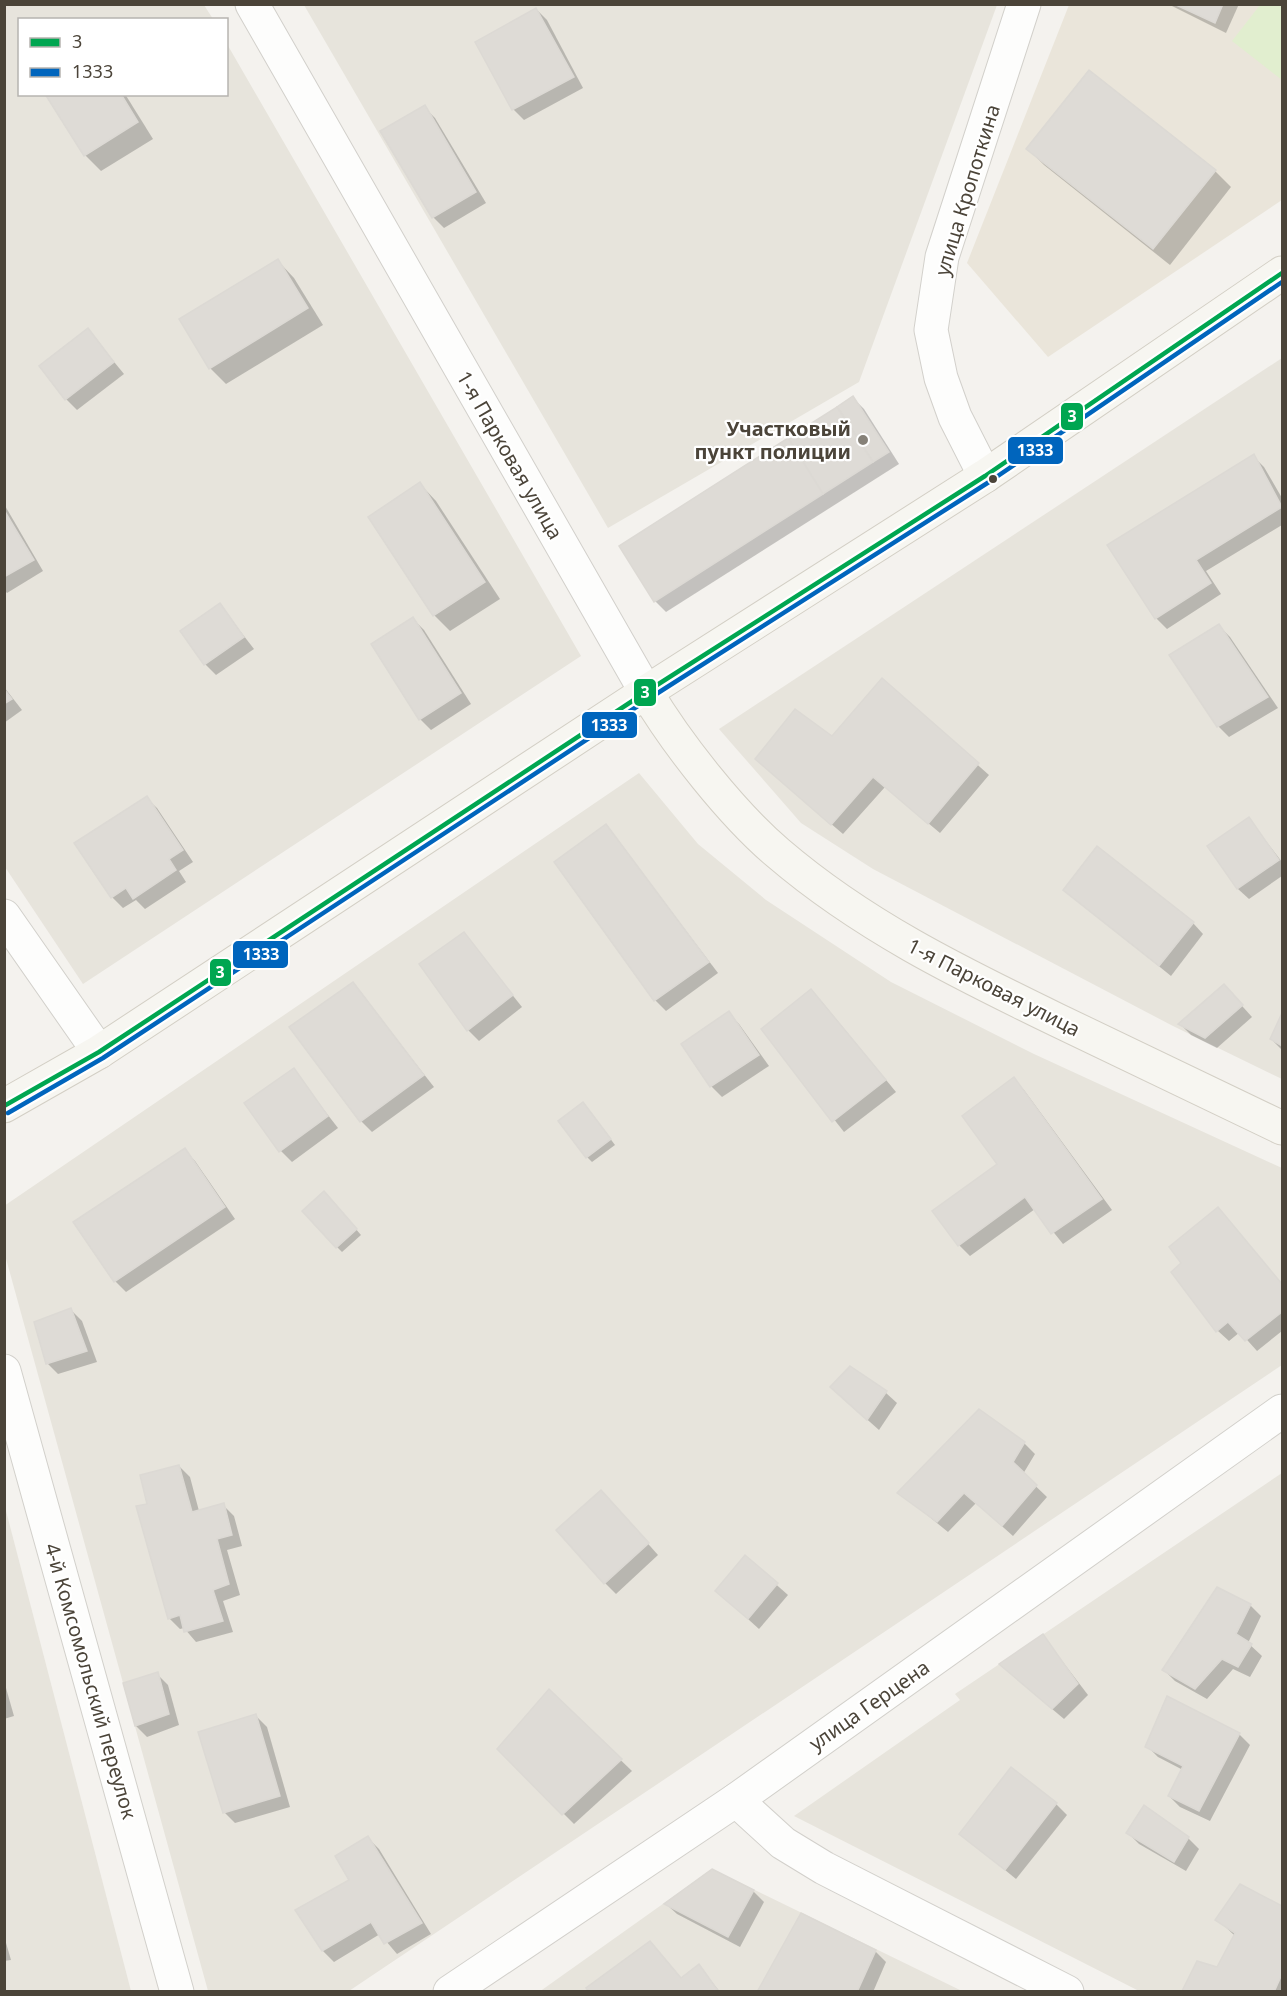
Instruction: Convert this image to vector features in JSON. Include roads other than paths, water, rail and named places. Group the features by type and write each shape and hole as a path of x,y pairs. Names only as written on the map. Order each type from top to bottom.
{"street":[{"name":"1-я Парковая улица","path":"252,4 646,692 663,720 733,807 777,852 848,907 937,962 1282,1128"},
{"name":"улица Кропоткина","path":"985,476 955,417 941,378 931,330 942,257 1024,4"},
{"path":"4,1106 99,1052 646,692 985,476 1282,273"},
{"path":"4,916 99,1052"},
{"name":"4-й Комсомольский переулок","path":"4,1371 177,1992"},
{"name":"улица Герцена","path":"450,1992 736,1800 1282,1411"},
{"path":"736,1800 783,1844 824,1868 1067,1992"}],"place":[{"name":"Участковый пункт полиции","path":"863,440"}]}
